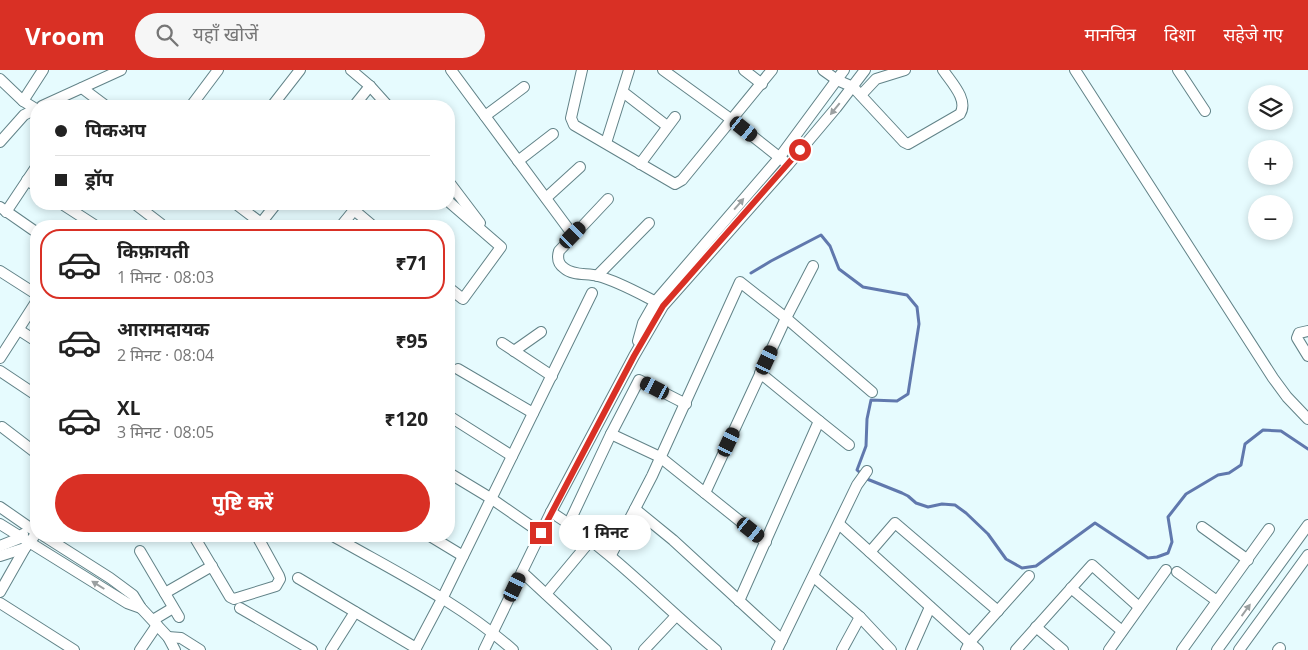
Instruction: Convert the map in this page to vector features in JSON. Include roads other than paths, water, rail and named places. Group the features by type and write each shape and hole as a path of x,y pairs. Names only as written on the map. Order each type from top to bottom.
{"street":[{"path":"23,101 43,70"},
{"path":"55,100 121,70"},
{"path":"196,100 218,70"},
{"path":"277,100 300,70"},
{"path":"350,70 370,86 383,100"},
{"path":"451,70 573,235"},
{"path":"582,70 571,113 571,122 640,164 672,182 679,183 772,70"},
{"path":"606,143 629,70"},
{"path":"663,70 732,120 788,165"},
{"path":"744,70 762,84"},
{"path":"823,70 837,80 852,87 908,144 960,114 962,111 963,101 943,70"},
{"path":"484,650 551,512 634,356 646,325 657,307 713,242 779,158 844,70"},
{"path":"713,242 788,165 864,70"},
{"path":"861,96 876,79 905,70"},
{"path":"1075,70 1273,378 1287,397 1308,419"},
{"path":"1178,70 1205,111"},
{"path":"0,79 30,105"},
{"path":"359,100 370,86"},
{"path":"485,116 524,87"},
{"path":"82,88 98,100"},
{"path":"623,92 667,126"},
{"path":"0,142 24,115 30,112"},
{"path":"640,164 675,116"},
{"path":"518,161 553,134"},
{"path":"546,198 580,167"},
{"path":"30,185 3,209 30,228"},
{"path":"455,190 492,238"},
{"path":"608,199 559,251 557,260 568,271 597,276 623,286 657,307"},
{"path":"455,207 501,247 463,299 455,293"},
{"path":"71,210 87,220"},
{"path":"143,210 156,220"},
{"path":"244,210 258,220"},
{"path":"346,220 354,210"},
{"path":"359,210 368,220"},
{"path":"597,276 649,224"},
{"path":"705,493 786,318 813,266"},
{"path":"0,271 30,290"},
{"path":"611,555 686,404 740,282 786,318 872,392"},
{"path":"298,578 416,649 464,556 592,293"},
{"path":"0,358 30,312"},
{"path":"19,330 30,337"},
{"path":"1308,331 1299,333 1296,338 1308,356"},
{"path":"514,351 542,332"},
{"path":"502,343 552,376"},
{"path":"458,369 534,413"},
{"path":"0,371 30,391"},
{"path":"760,373 849,445"},
{"path":"569,523 639,380 686,404"},
{"path":"455,420 512,456"},
{"path":"739,602 819,420"},
{"path":"2,427 30,448"},
{"path":"611,434 660,457 766,542"},
{"path":"777,650 858,485 867,471"},
{"path":"455,477 492,499 541,533"},
{"path":"0,506 30,528"},
{"path":"635,509 673,540 782,640"},
{"path":"551,512 569,523 611,555 676,616 716,650"},
{"path":"870,552 895,522 998,612"},
{"path":"0,524 25,543 127,603 141,608"},
{"path":"839,524 930,606 968,646 978,650"},
{"path":"1217,650 1308,525"},
{"path":"1202,527 1248,560"},
{"path":"1182,650 1269,529"},
{"path":"0,592 30,536"},
{"path":"546,594 591,540"},
{"path":"53,542 110,578 133,596 141,608 168,637 175,650"},
{"path":"197,542 232,598 237,599 276,586 280,579 260,542"},
{"path":"343,542 442,600 493,633 513,650"},
{"path":"440,542 464,556"},
{"path":"0,546 25,543"},
{"path":"0,556 25,543"},
{"path":"140,551 176,612 155,623 140,650"},
{"path":"1239,650 1308,555"},
{"path":"1016,650 1092,565 1139,607"},
{"path":"165,593 212,566"},
{"path":"1108,650 1166,570"},
{"path":"522,572 606,650"},
{"path":"1177,572 1217,601"},
{"path":"968,646 1029,576"},
{"path":"814,577 860,617 891,650"},
{"path":"1071,588 1122,631"},
{"path":"0,603 74,650"},
{"path":"911,650 930,606"},
{"path":"240,608 312,650"},
{"path":"332,650 356,612"},
{"path":"644,650 676,616"},
{"path":"842,650 860,617"},
{"path":"1036,627 1063,650"},
{"path":"168,637 181,638 200,650"}],"waterway":[{"path":"751,273 821,235 830,246 839,269 863,287 907,295 917,307 919,324 908,394 897,401 871,400 867,419 866,446 857,470 867,479 902,493 916,503 928,507 942,504 955,505 988,534 1006,559 1022,568 1036,566 1095,523 1148,558 1168,553 1172,542 1168,517 1186,494 1218,475 1229,473 1241,465 1245,444 1263,430 1281,431 1308,449"}]}
